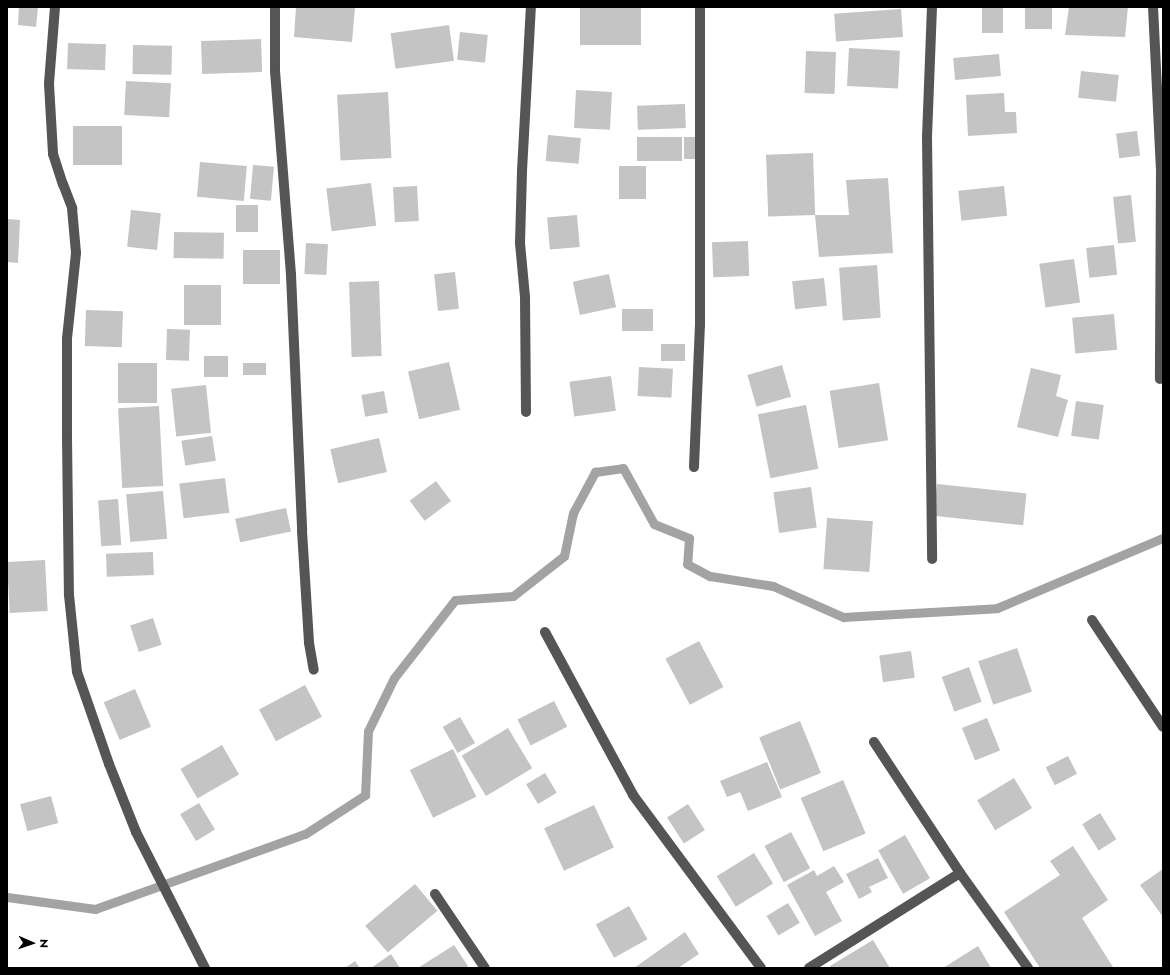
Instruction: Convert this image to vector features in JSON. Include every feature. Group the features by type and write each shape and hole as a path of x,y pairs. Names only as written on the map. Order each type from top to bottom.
{"street":[{"path":"54,7 49,84 53,154 62,184 72,208 76,253 67,338 67,437 69,595 77,672 109,764 136,832 205,968"},
{"path":"275,7 275,71 291,275 302,530 309,643 314,670"},
{"path":"526,412 525,297 520,243 522,171 531,7"},
{"path":"694,467 700,325 700,7"},
{"path":"932,7 927,137 932,559"},
{"path":"1153,7 1161,168 1160,379"},
{"path":"1092,620 1163,727"},
{"path":"545,632 633,796 761,968"},
{"path":"874,742 960,873 1028,968"},
{"path":"809,968 960,873"},
{"path":"435,894 485,968"}],"building":[{"path":"19,7 38,7 36,27 18,25"},
{"path":"296,7 355,7 352,42 294,37"},
{"path":"580,7 641,7 641,45 580,45"},
{"path":"982,7 1003,7 1003,33 982,33"},
{"path":"1025,7 1052,7 1052,29 1025,29"},
{"path":"1069,7 1128,7 1125,37 1065,35"},
{"path":"901,9 903,37 836,42 834,14"},
{"path":"449,25 454,61 396,69 391,33"},
{"path":"460,32 488,35 485,63 457,60"},
{"path":"261,39 262,72 202,74 201,41"},
{"path":"68,43 106,44 105,70 67,69"},
{"path":"133,45 172,46 171,75 132,74"},
{"path":"849,48 900,51 898,89 847,86"},
{"path":"806,51 836,52 835,94 805,93"},
{"path":"999,54 1001,76 955,80 953,58"},
{"path":"1081,71 1119,75 1116,102 1078,98"},
{"path":"126,81 171,83 169,117 124,115"},
{"path":"576,90 612,92 610,130 574,128"},
{"path":"388,92 391,158 341,161 337,95"},
{"path":"1004,93 1005,112 1016,112 1017,133 968,136 966,95"},
{"path":"685,104 686,128 638,130 637,106"},
{"path":"73,126 122,126 122,165 73,165"},
{"path":"1137,131 1140,156 1119,158 1116,134"},
{"path":"548,135 581,138 579,164 546,161"},
{"path":"637,137 682,137 682,161 637,161"},
{"path":"684,137 695,137 695,159 684,159"},
{"path":"813,153 815,215 768,217 766,155"},
{"path":"200,162 247,166 244,201 197,197"},
{"path":"253,165 274,167 271,201 250,199"},
{"path":"619,166 646,166 646,199 619,199"},
{"path":"888,178 893,253 819,257 815,215 849,215 846,180"},
{"path":"371,183 376,226 332,231 326,188"},
{"path":"417,186 419,221 395,222 393,187"},
{"path":"1004,186 1007,216 961,221 958,191"},
{"path":"1131,195 1136,242 1118,244 1113,197"},
{"path":"236,205 258,205 258,232 236,232"},
{"path":"131,210 161,213 157,250 127,247"},
{"path":"577,215 580,247 550,249 547,218"},
{"path":"7,219 20,220 18,263 7,262"},
{"path":"174,232 224,233 224,259 174,258"},
{"path":"748,241 749,276 713,277 712,242"},
{"path":"306,243 328,244 326,275 304,274"},
{"path":"1114,245 1117,275 1089,278 1086,248"},
{"path":"243,250 280,250 280,284 243,284"},
{"path":"1074,259 1080,303 1045,307 1039,264"},
{"path":"877,265 881,318 843,321 839,268"},
{"path":"455,272 459,309 438,311 434,274"},
{"path":"609,274 616,307 580,315 573,282"},
{"path":"824,278 827,306 795,309 792,281"},
{"path":"379,281 382,356 352,357 349,282"},
{"path":"184,285 221,285 221,325 184,325"},
{"path":"622,309 653,309 653,331 622,331"},
{"path":"86,310 123,311 122,347 85,346"},
{"path":"1114,314 1117,350 1075,354 1072,318"},
{"path":"167,329 190,330 189,361 166,360"},
{"path":"661,344 685,344 685,361 661,361"},
{"path":"204,356 228,356 228,377 204,377"},
{"path":"449,362 460,410 419,419 408,371"},
{"path":"118,363 157,363 157,403 118,403"},
{"path":"243,363 266,363 266,375 243,375"},
{"path":"782,365 791,397 756,407 747,375"},
{"path":"639,367 673,369 671,398 637,396"},
{"path":"1031,368 1061,375 1056,396 1068,400 1058,437 1017,427"},
{"path":"611,376 616,411 574,417 569,382"},
{"path":"879,383 888,440 839,448 830,391"},
{"path":"206,385 211,433 176,436 171,389"},
{"path":"384,391 388,413 365,417 361,395"},
{"path":"1076,401 1104,405 1099,440 1071,436"},
{"path":"806,405 818,469 770,478 758,414"},
{"path":"159,406 163,486 122,488 118,408"},
{"path":"212,436 216,461 185,466 181,441"},
{"path":"379,438 387,472 338,483 330,449"},
{"path":"225,478 229,513 184,518 179,484"},
{"path":"436,481 451,501 425,521 410,501"},
{"path":"937,484 1027,493 1023,525 934,516"},
{"path":"811,487 817,528 779,533 773,492"},
{"path":"163,491 167,539 130,542 126,494"},
{"path":"118,499 121,545 101,546 98,500"},
{"path":"286,508 291,531 240,542 235,519"},
{"path":"827,518 873,521 869,572 823,569"},
{"path":"153,552 154,575 107,577 106,554"},
{"path":"45,560 48,611 10,613 7,562"},
{"path":"153,618 162,645 139,652 130,625"},
{"path":"699,641 723,687 690,705 665,659"},
{"path":"1017,648 1032,691 993,705 978,661"},
{"path":"911,651 915,678 883,682 879,655"},
{"path":"969,667 982,702 954,712 942,677"},
{"path":"305,685 322,717 276,741 259,709"},
{"path":"135,689 151,727 120,740 104,702"},
{"path":"554,701 567,727 531,745 517,720"},
{"path":"460,717 475,743 458,753 443,727"},
{"path":"987,718 1000,750 975,761 962,728"},
{"path":"800,721 821,773 780,789 759,737"},
{"path":"508,728 532,768 486,796 462,756"},
{"path":"222,745 239,774 197,798 180,769"},
{"path":"453,749 476,797 433,818 410,770"},
{"path":"1068,756 1077,774 1055,785 1046,767"},
{"path":"767,762 782,797 748,811 740,792 727,797 720,781"},
{"path":"545,773 557,793 538,804 526,784"},
{"path":"1014,778 1032,808 995,830 977,800"},
{"path":"843,780 866,833 823,851 801,798"},
{"path":"51,796 58,823 27,831 20,804"},
{"path":"199,803 215,830 196,841 180,814"},
{"path":"688,804 705,830 684,844 667,818"},
{"path":"594,805 614,848 564,871 544,828"},
{"path":"1100,813 1116,839 1099,850 1082,824"},
{"path":"791,832 810,868 784,882 765,846"},
{"path":"905,835 930,878 903,894 878,850"},
{"path":"1073,846 1108,900 1082,918 1113,967 1112,968 1040,968 1004,912 1060,875 1050,861"},
{"path":"754,853 773,884 736,907 717,876"},
{"path":"878,858 888,878 869,887 872,892 859,899 846,874"},
{"path":"834,866 844,882 826,892 842,921 815,936 787,885 814,870 817,876"},
{"path":"1163,869 1163,917 1140,885"},
{"path":"415,884 437,911 388,953 365,926"},
{"path":"788,903 800,923 778,936 767,916"},
{"path":"629,906 647,939 614,958 596,924"},
{"path":"685,932 699,954 678,968 634,968"},
{"path":"873,940 890,968 832,968 830,966"},
{"path":"454,945 468,966 465,968 418,968"},
{"path":"978,946 991,968 943,968"},
{"path":"391,954 400,968 371,968"},
{"path":"355,961 360,968 345,968"}],"waterway":[{"path":"7,897 95,909 305,834 365,795 368,731 394,678 455,600 513,596 564,556 573,513 595,472 623,468 654,524 689,538 687,564 710,576 773,586 843,617 997,608 1163,538"}]}
